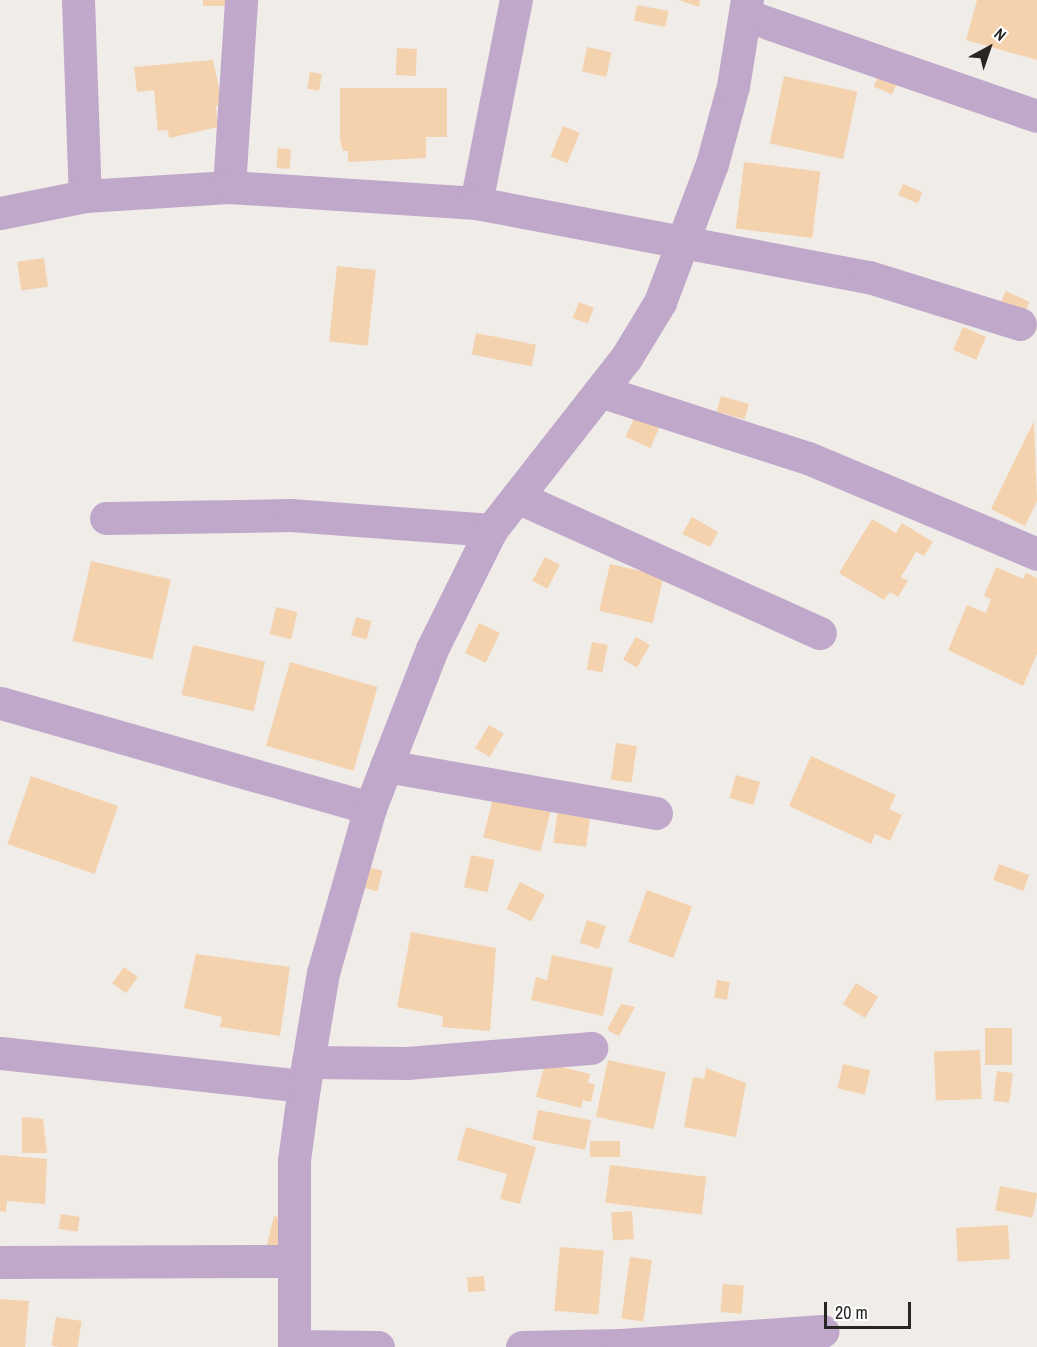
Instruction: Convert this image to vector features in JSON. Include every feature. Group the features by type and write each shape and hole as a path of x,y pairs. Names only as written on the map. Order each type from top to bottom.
{"street":[{"path":"78,0 85,196"},
{"path":"229,187 241,0"},
{"path":"476,203 516,0"},
{"path":"378,1347 294,1346 294,1160 323,973 370,808 432,649 491,530 643,333 686,242 715,153 746,8 1036,117"},
{"path":"0,213 85,196 229,187 476,203 868,277 1020,324"},
{"path":"600,391 808,458 1037,554"},
{"path":"517,497 820,633"},
{"path":"106,518 291,515 491,530"},
{"path":"2,703 370,808"},
{"path":"386,766 656,813"},
{"path":"0,1053 306,1074 406,1063 591,1048"},
{"path":"0,1262 293,1261"},
{"path":"522,1347 621,1345 823,1331"}],"building":[{"path":"203,0 225,0 225,6 203,6"},
{"path":"679,0 700,0 699,7"},
{"path":"977,0 1037,0 1037,60 966,40"},
{"path":"637,5 668,11 665,27 634,21"},
{"path":"587,47 611,52 606,77 582,71"},
{"path":"397,48 417,49 416,76 396,75"},
{"path":"213,60 223,105 216,106 218,127 169,138 168,130 158,131 154,90 137,92 134,67"},
{"path":"881,70 899,78 892,95 874,86"},
{"path":"310,72 322,74 319,91 307,89"},
{"path":"784,76 857,92 843,159 770,143"},
{"path":"340,88 447,88 447,137 426,137 426,158 348,162 348,151 343,151 340,140"},
{"path":"563,126 580,133 567,163 551,157"},
{"path":"278,148 291,149 290,169 277,168"},
{"path":"744,162 820,171 812,238 736,229"},
{"path":"903,184 922,192 918,203 898,195"},
{"path":"44,258 48,287 21,290 17,262"},
{"path":"337,266 376,270 368,346 329,342"},
{"path":"1006,291 1030,302 1024,315 1000,304"},
{"path":"579,302 594,308 587,324 573,318"},
{"path":"963,327 986,337 976,360 953,350"},
{"path":"476,333 536,345 532,366 472,355"},
{"path":"721,396 749,404 744,419 717,411"},
{"path":"635,416 660,427 650,448 626,437"},
{"path":"1034,421 1037,501 1025,526 991,509"},
{"path":"692,517 718,532 710,547 682,534"},
{"path":"872,519 896,533 902,523 933,542 924,556 916,552 901,577 908,581 898,597 890,592 884,600 839,573"},
{"path":"545,557 560,565 547,589 532,581"},
{"path":"91,561 171,579 152,659 73,641"},
{"path":"610,564 664,576 653,623 599,611"},
{"path":"996,567 1023,579 1026,573 1037,578 1037,654 1023,686 948,650 967,605 986,613 991,599 984,596"},
{"path":"276,607 297,612 291,639 270,634"},
{"path":"356,617 371,621 367,639 351,635"},
{"path":"479,623 500,633 486,663 465,653"},
{"path":"636,637 650,645 637,668 623,660"},
{"path":"592,642 608,645 602,673 587,669"},
{"path":"193,645 265,662 254,711 182,695"},
{"path":"290,662 377,687 353,771 266,746"},
{"path":"489,725 504,734 490,757 475,748"},
{"path":"616,743 637,746 632,783 611,780"},
{"path":"811,756 896,795 889,809 902,815 890,841 875,834 871,844 789,806"},
{"path":"736,775 760,782 753,805 729,798"},
{"path":"31,776 118,806 95,874 8,844"},
{"path":"495,790 552,804 540,852 483,838"},
{"path":"558,806 591,810 586,847 553,843"},
{"path":"471,855 494,860 488,892 464,887"},
{"path":"999,864 1029,875 1023,891 993,880"},
{"path":"367,867 383,871 377,891 362,887"},
{"path":"520,882 545,895 531,921 506,909"},
{"path":"647,890 692,906 673,958 628,942"},
{"path":"587,920 606,926 599,949 580,943"},
{"path":"411,932 496,948 490,1031 442,1027 443,1016 397,1007"},
{"path":"196,954 290,967 280,1036 220,1027 222,1017 184,1008"},
{"path":"552,955 613,968 603,1016 531,1000 536,977 547,980"},
{"path":"124,967 138,977 126,993 112,983"},
{"path":"717,980 730,982 727,1000 714,998"},
{"path":"856,983 878,997 865,1018 843,1004"},
{"path":"621,1004 635,1007 619,1036 607,1030"},
{"path":"985,1028 1012,1028 1012,1065 985,1065"},
{"path":"980,1050 982,1099 936,1101 934,1052"},
{"path":"608,1060 666,1072 654,1129 596,1117"},
{"path":"545,1063 590,1074 588,1083 595,1084 591,1102 583,1100 581,1108 536,1097"},
{"path":"843,1064 870,1070 865,1095 837,1088"},
{"path":"706,1068 746,1083 736,1137 684,1127 693,1077 704,1079"},
{"path":"997,1071 1013,1073 1009,1103 993,1101"},
{"path":"538,1110 591,1120 585,1150 532,1139"},
{"path":"22,1117 43,1119 47,1153 22,1153"},
{"path":"466,1127 536,1147 520,1204 500,1199 507,1174 457,1160"},
{"path":"590,1141 620,1141 620,1157 590,1157"},
{"path":"0,1155 47,1159 45,1204 7,1201 6,1212 0,1211"},
{"path":"610,1165 706,1177 702,1215 605,1203"},
{"path":"1000,1186 1037,1193 1033,1218 995,1211"},
{"path":"632,1211 634,1239 613,1240 611,1212"},
{"path":"61,1214 80,1217 77,1232 59,1229"},
{"path":"274,1216 290,1220 281,1254 266,1250"},
{"path":"1008,1225 1010,1259 958,1262 956,1228"},
{"path":"560,1247 604,1251 598,1315 554,1311"},
{"path":"630,1257 652,1260 643,1321 621,1318"},
{"path":"484,1276 485,1291 468,1292 467,1277"},
{"path":"723,1284 744,1286 741,1314 721,1312"},
{"path":"0,1299 29,1301 25,1347 0,1347"},
{"path":"56,1317 82,1321 78,1347 51,1346"}]}
